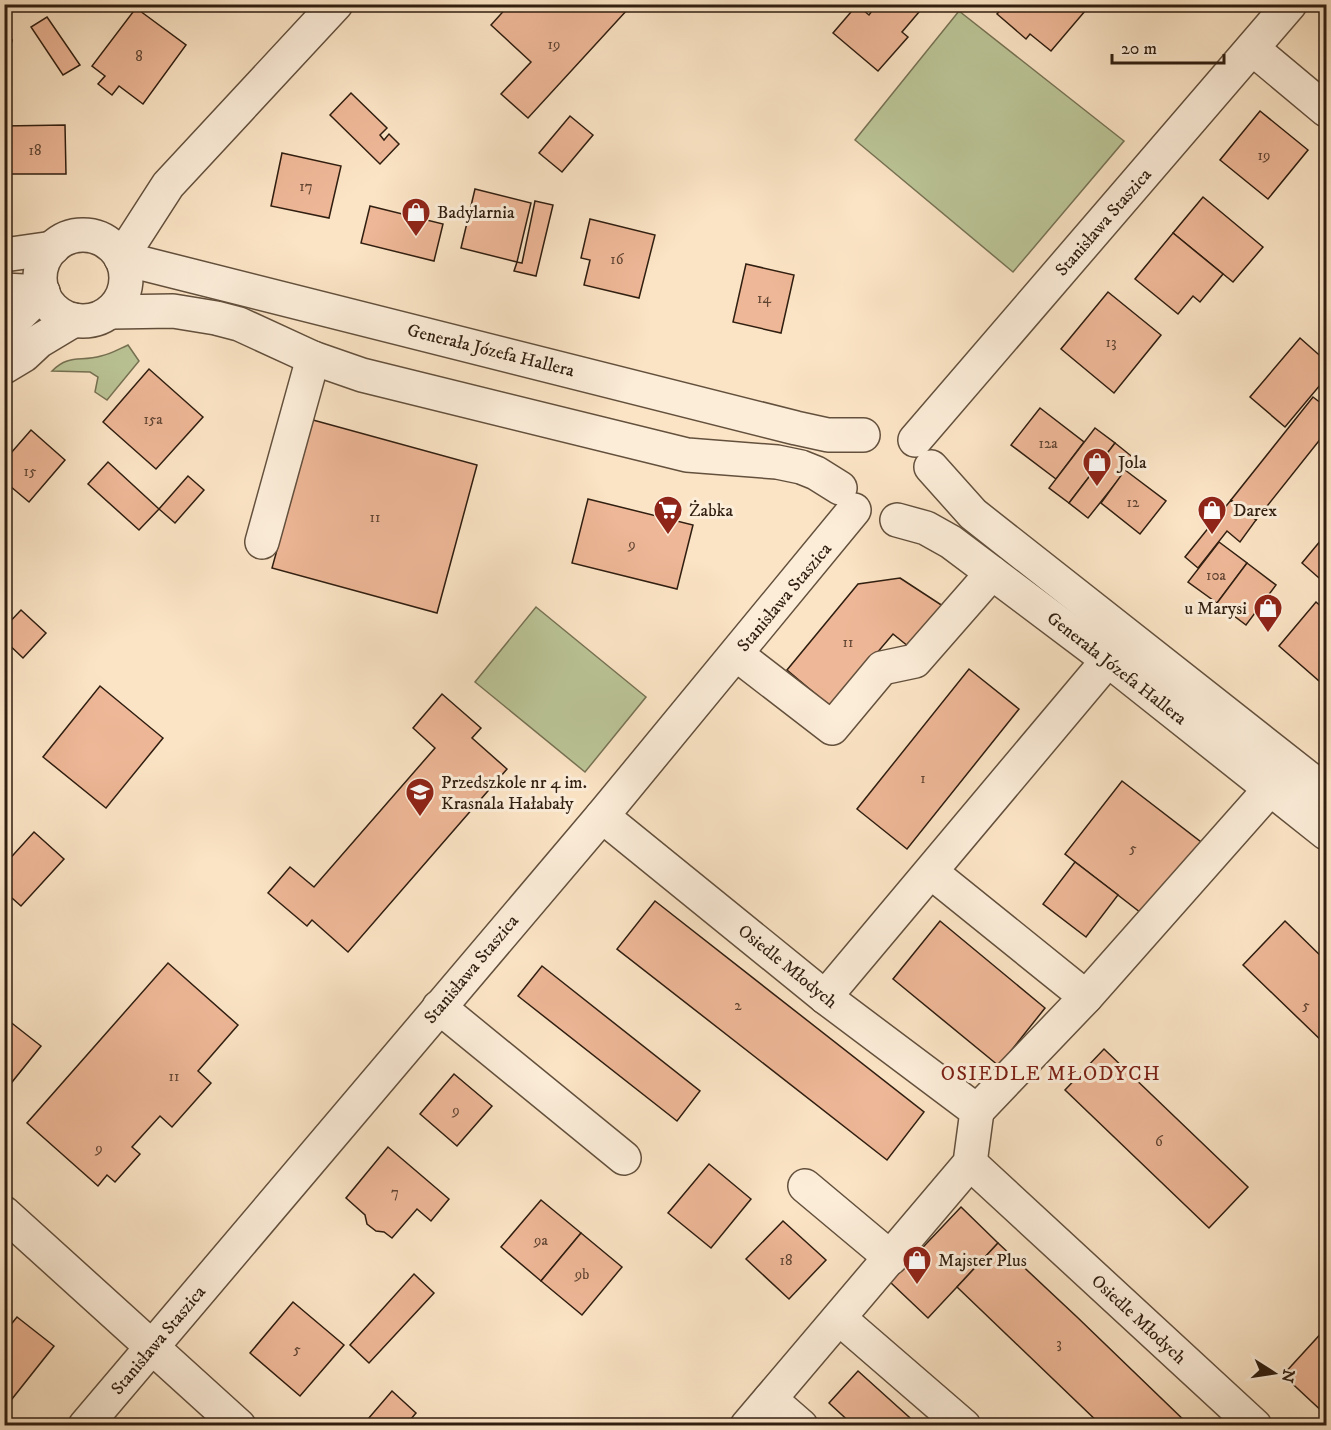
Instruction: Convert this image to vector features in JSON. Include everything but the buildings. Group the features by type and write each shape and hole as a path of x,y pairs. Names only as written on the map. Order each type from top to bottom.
{"street":[{"path":"109,248 336,4"},
{"name":"Stanisława Staszica","path":"923,454 1290,4"},
{"path":"1253,49 1326,110"},
{"path":"111,312 126,287 126,272 109,248 76,236 63,240 53,248 41,268 43,292 52,308 62,316 74,321 87,321 111,312 173,311 216,318 239,324 313,358 362,375 687,455 777,462 801,467 816,473 870,519 887,522 908,516 924,501 932,482 923,454 903,433 890,429 876,430 862,435 844,454 839,476 847,499"},
{"path":"4,255 53,248"},
{"name":"Generała Józefa Hallera","path":"109,248 796,428 828,435 862,435"},
{"path":"4,290 43,292"},
{"path":"4,334 16,318 43,292"},
{"path":"4,367 24,355 39,341 74,321"},
{"path":"262,542 313,358"},
{"name":"Generała Józefa Hallera","path":"923,454 973,514 1326,792"},
{"name":"Stanisława Staszica","path":"85,1425 602,816 736,654 847,499"},
{"name":"Generała Józefa Hallera","path":"897,520 926,528 951,542 1108,660 1326,832"},
{"path":"736,654 832,728 882,668 915,661 992,573"},
{"path":"825,997 1108,660"},
{"path":"747,1425 970,1163 977,1111 1086,997 1270,789"},
{"name":"Osiedle Młodych","path":"602,816 825,997 977,1111"},
{"path":"931,872 1086,997"},
{"path":"439,1007 624,1158"},
{"name":"Osiedle Młodych","path":"970,1163 1255,1425"},
{"path":"805,1186 891,1258"},
{"path":"4,1213 239,1425"},
{"path":"839,1318 964,1425"},
{"path":"770,1398 801,1425"}],"green space":[{"path":"959,11 1124,141 1013,272 855,140"},
{"path":"128,345 139,361 107,400 95,392 98,377 90,372 52,371 69,360 94,358"},
{"path":"536,607 646,697 585,772 475,682"}],"place":[{"name":"Badylarnia","path":"416,238"},
{"name":"Jola","path":"1097,488"},
{"name":"Żabka","path":"668,536"},
{"name":"Darex","path":"1212,536"},
{"name":"u Marysi","path":"1268,634"},
{"name":"Przedszkole nr 4 im. Krasnala Hałabały","path":"420,818"},
{"name":"Majster Plus","path":"917,1286"}],"district":[{"name":"OSIEDLE MŁODYCH","path":"1051,1073"}]}
